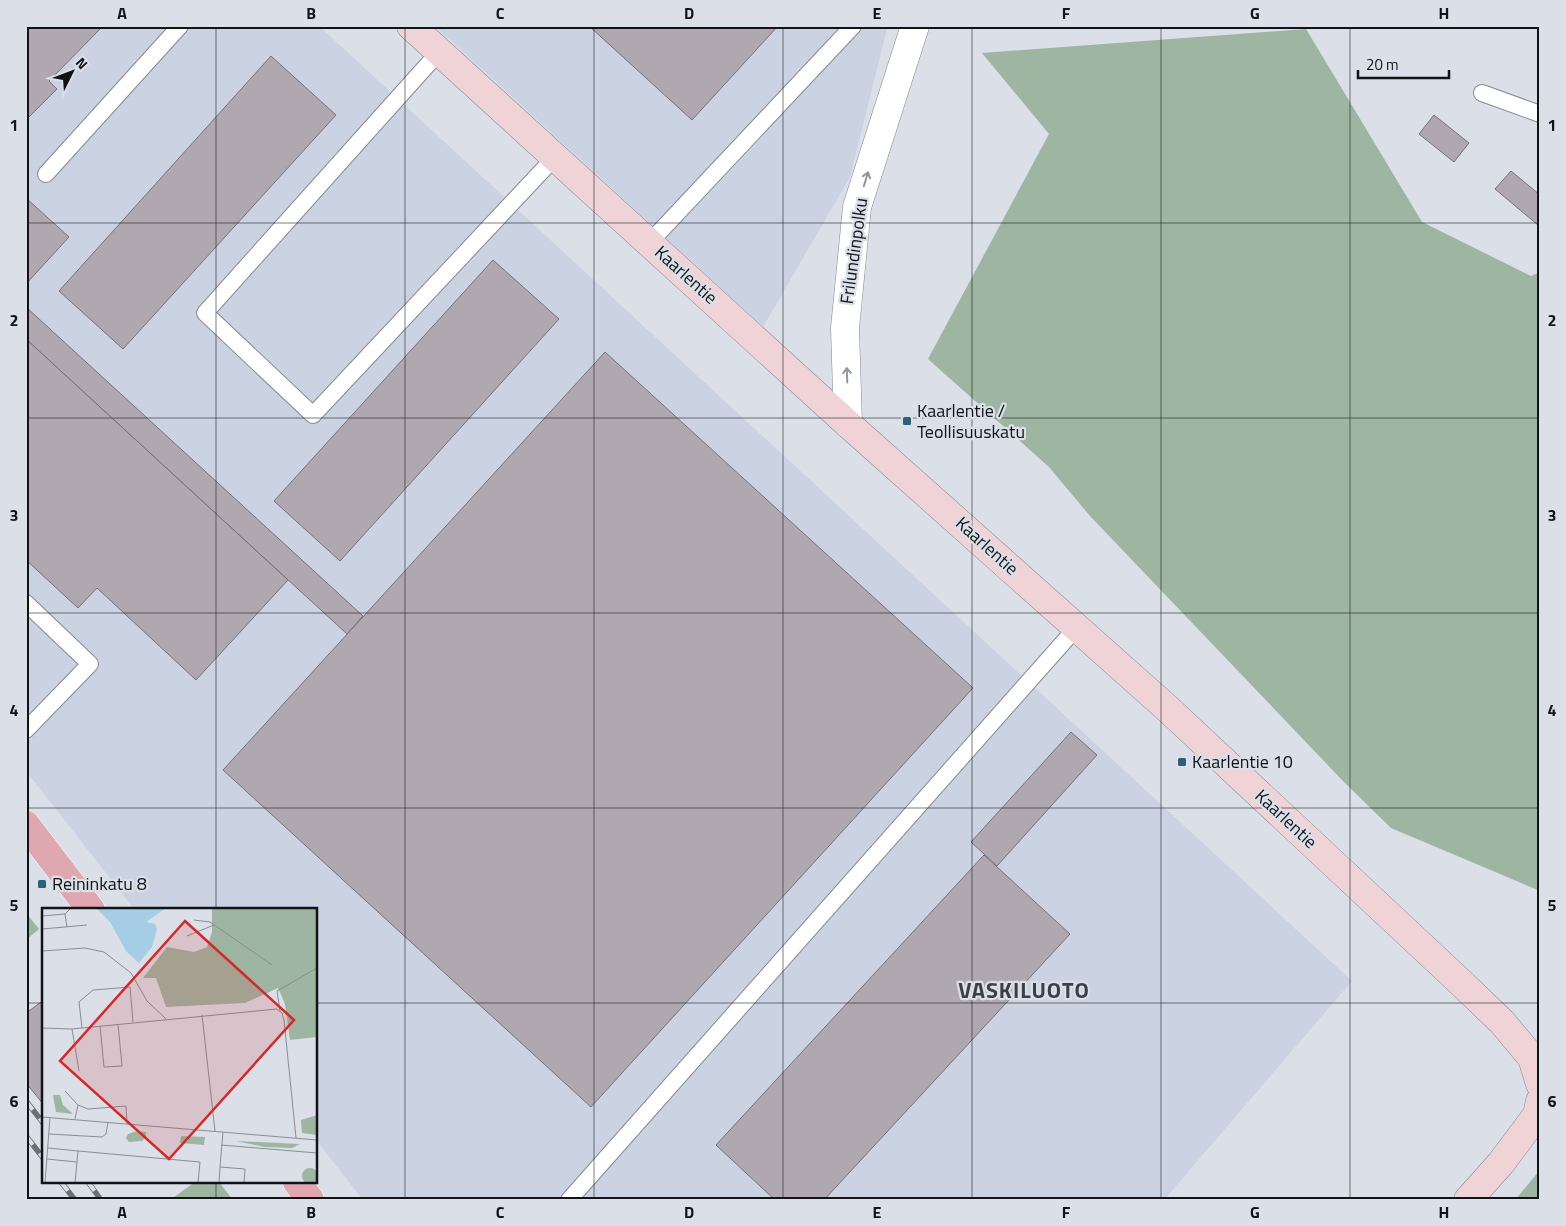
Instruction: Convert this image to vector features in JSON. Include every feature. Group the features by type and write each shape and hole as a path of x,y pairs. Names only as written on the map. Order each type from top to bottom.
{"main road":[{"path":"26,825 88,908"},
{"path":"298,1184 310,1200"}],"street":[{"name":"Kaarlentie","path":"411,26 848,424 1168,709 1502,1022 1532,1058 1540,1084"},
{"name":"Frilundinpolku","path":"848,424 845,328 857,207 914,26"},
{"path":"1468,1200 1501,1163 1537,1115 1540,1101"}],"lane":[{"path":"46,174 180,26"},
{"path":"650,242 853,26"},
{"path":"439,52 205,313 313,415 556,157"},
{"path":"1482,93 1540,114"},
{"path":"26,603 90,664 26,730"},
{"path":"569,1200 1077,627"}],"shaded area":[{"path":"26,26 319,26 1352,981 1164,1200 363,1200 318,1143 318,908 133,908 26,771"},
{"path":"435,26 887,26 887,29 850,177 763,327"}],"green space":[{"path":"1306,29 1422,222 1531,276 1540,272 1540,891 1391,828 1344,782 1090,516 1049,467 928,359 1049,134 982,53"},
{"path":"26,913 39,929 26,940"},
{"path":"1540,1170 1540,1200 1515,1200"},
{"path":"192,1184 221,1184 233,1200 170,1200"}],"building":[{"path":"26,26 103,26 49,81 57,89 26,120"},
{"path":"589,26 778,26 692,120"},
{"path":"271,56 336,115 123,349 59,291"},
{"path":"1434,115 1469,143 1454,162 1419,134"},
{"path":"1511,171 1540,195 1540,224 1538,225 1495,189"},
{"path":"26,198 69,237 26,284"},
{"path":"493,260 559,319 340,561 274,501"},
{"path":"26,307 363,616 347,634 26,339"},
{"path":"26,339 288,580 196,680 97,588 78,608 26,560"},
{"path":"605,352 973,688 591,1107 223,770"},
{"path":"1071,732 1097,755 997,866 971,842"},
{"path":"984,855 1070,934 824,1200 775,1200 716,1145"},
{"path":"42,1001 42,1103 26,1083 26,1013"}],"railway":[{"path":"26,1101 42,1121"},
{"path":"26,1136 42,1156"},
{"path":"63,1184 75,1200"},
{"path":"89,1184 101,1200"}],"place":[{"name":"Kaarlentie / Teollisuuskatu","path":"907,421"},
{"name":"Kaarlentie 10","path":"1182,762"},
{"name":"Reininkatu 8","path":"42,884"}],"district":[{"name":"VASKILUOTO","path":"1024,990"}]}
